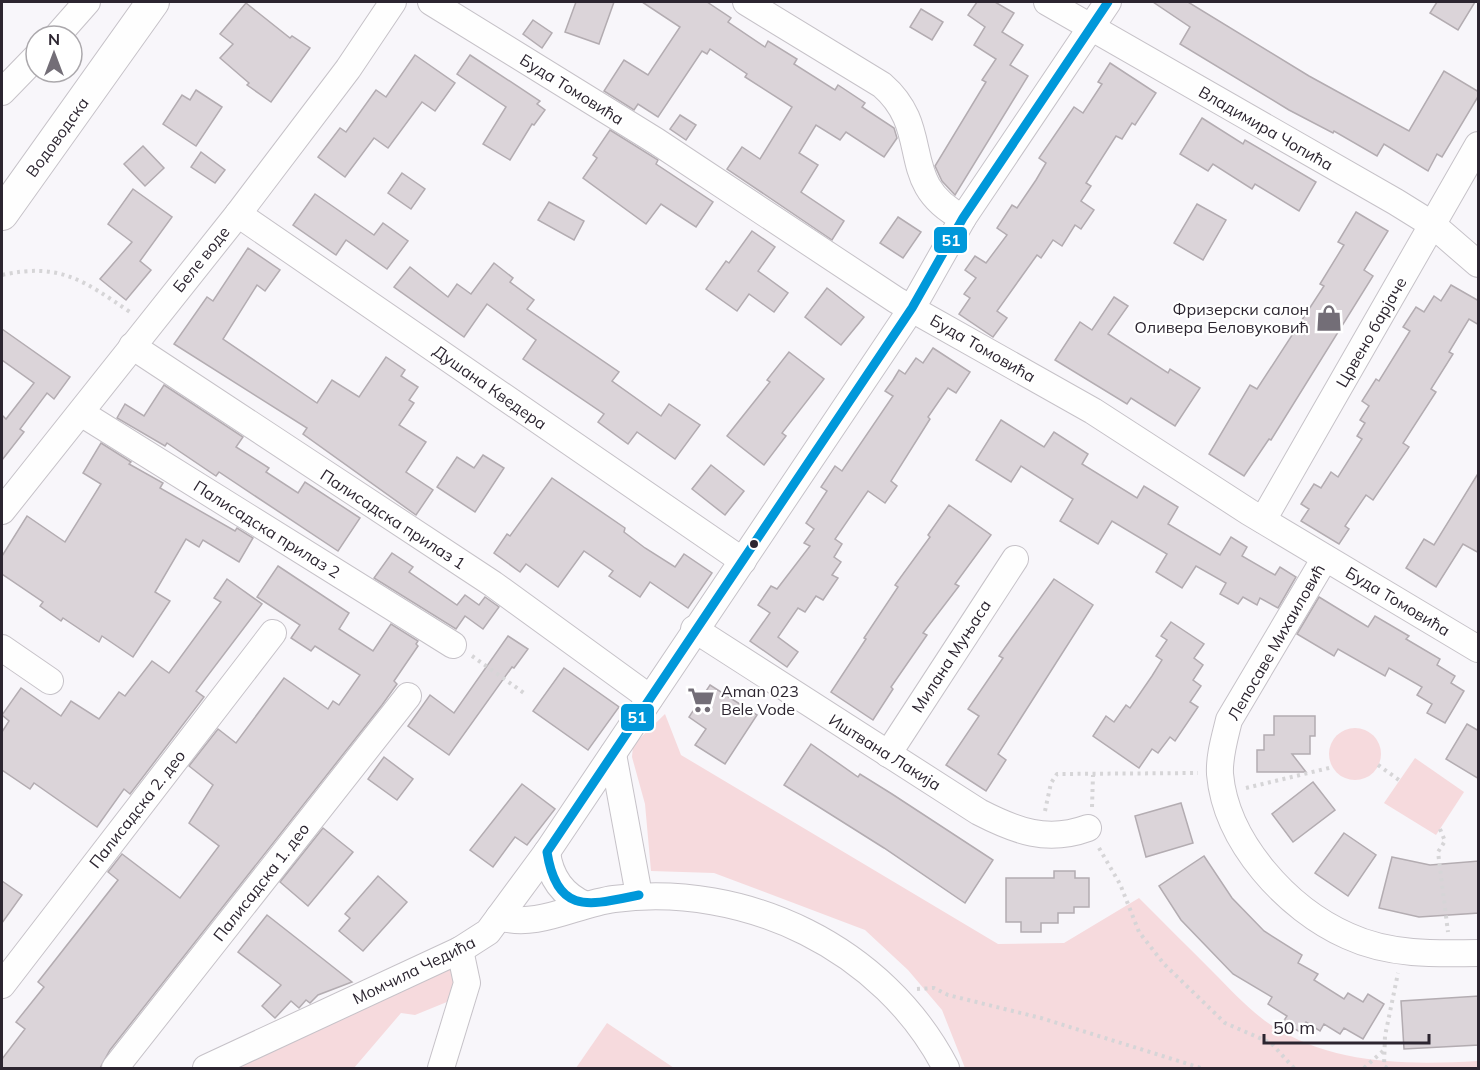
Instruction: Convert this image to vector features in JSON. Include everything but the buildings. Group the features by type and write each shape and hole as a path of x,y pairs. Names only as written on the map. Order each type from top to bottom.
{"main road":[{"name":"Водоводска","path":"2,214 153,2"}],"street":[{"path":"68,24 87,2"},
{"name":"Беле воде","path":"2,511 81,413 148,324 238,214 348,69 393,2"},
{"name":"Буда Томовића","path":"431,2 645,135 912,308 1093,411 1325,558 1476,640"},
{"path":"746,2 882,85 894,95 906,114 914,134 924,184 945,209 963,218"},
{"name":"Владимира Чопића","path":"1047,2 1433,225 1479,264"},
{"name":"Момчила Чедића","path":"206,1068 460,950 482,937 499,917 547,852 694,629 912,308 963,218 1108,2"},
{"path":"2,92 24,69"},
{"name":"Црвено барјаче","path":"1263,519 1479,145"},
{"name":"Душана Кведера","path":"238,214 742,561"},
{"name":"Палисадска прилаз 1","path":"132,346 493,584 650,698"},
{"name":"Палисадска прилаз 2","path":"81,413 462,650"},
{"name":"Лепосаве Михаиловић","path":"1325,558 1229,720 1223,744 1220,772 1228,809 1244,841 1277,884 1323,923 1349,937 1389,949 1423,954 1479,953"},
{"name":"Милана Муњаса","path":"888,754 1014,559"},
{"name":"Иштвана Лакија","path":"694,629 979,812 1011,829 1042,836 1076,832 1088,828"},
{"name":"Палисадска 2. део","path":"2,986 273,633"},
{"path":"2,648 50,681"},
{"name":"Палисадска 1. део","path":"115,1068 408,696"},
{"path":"613,754 639,895"},
{"path":"547,852 548,863 558,884 565,893 586,904"},
{"path":"499,917 523,922 586,904 639,895 671,895 721,901 770,914 820,939 873,975 911,1016 938,1052 946,1068"},
{"path":"441,1068 467,983 466,966 460,950"}],"path":[{"path":"2,276 56,271 87,283 148,324"},
{"path":"462,650 524,693"},
{"path":"1378,765 1400,780"},
{"path":"1240,789 1333,767"},
{"path":"1042,836 1048,796 1058,774 1220,772"},
{"path":"1093,775 1094,795 1088,828 1120,884 1139,932 1164,964 1225,1023 1271,1043 1294,1068"},
{"path":"1438,936 1448,936 1438,852 1444,841 1440,829"},
{"path":"1387,1068 1384,1066 1384,1051 1400,962"},
{"path":"915,989 934,988 948,995 1041,1018 1201,1068"},
{"path":"1364,1068 1384,1051"}],"shaded area":[{"path":"665,714 681,755 998,944 1064,943 1139,898 1248,1007 1271,1025 1295,1038 1320,1048 1372,1060 1425,1063 1478,1061 1478,1068 965,1068 942,1010 908,970 865,930 714,873 651,871 645,804 632,757 633,745"},
{"path":"1355,728 1365,730 1373,736 1379,744 1381,754 1379,764 1373,772 1365,778 1355,780 1345,778 1337,772 1331,764 1329,754 1331,744 1337,736 1345,730"},
{"path":"1415,758 1464,792 1436,835 1384,803"},
{"path":"460,950 464,995 415,1015 401,1013 354,1068 206,1068"},
{"path":"607,1023 674,1068 576,1068"}],"transit line":[{"name":"51","path":"639,895 605,902 578,901 568,896 559,887 552,873 547,852 912,308 963,218 1108,2"}],"place":[{"name":"Фризерски салон Оливера Беловуковић","path":"1329,318"},
{"name":"Aman 023 Bele Vode","path":"701,700"}]}
